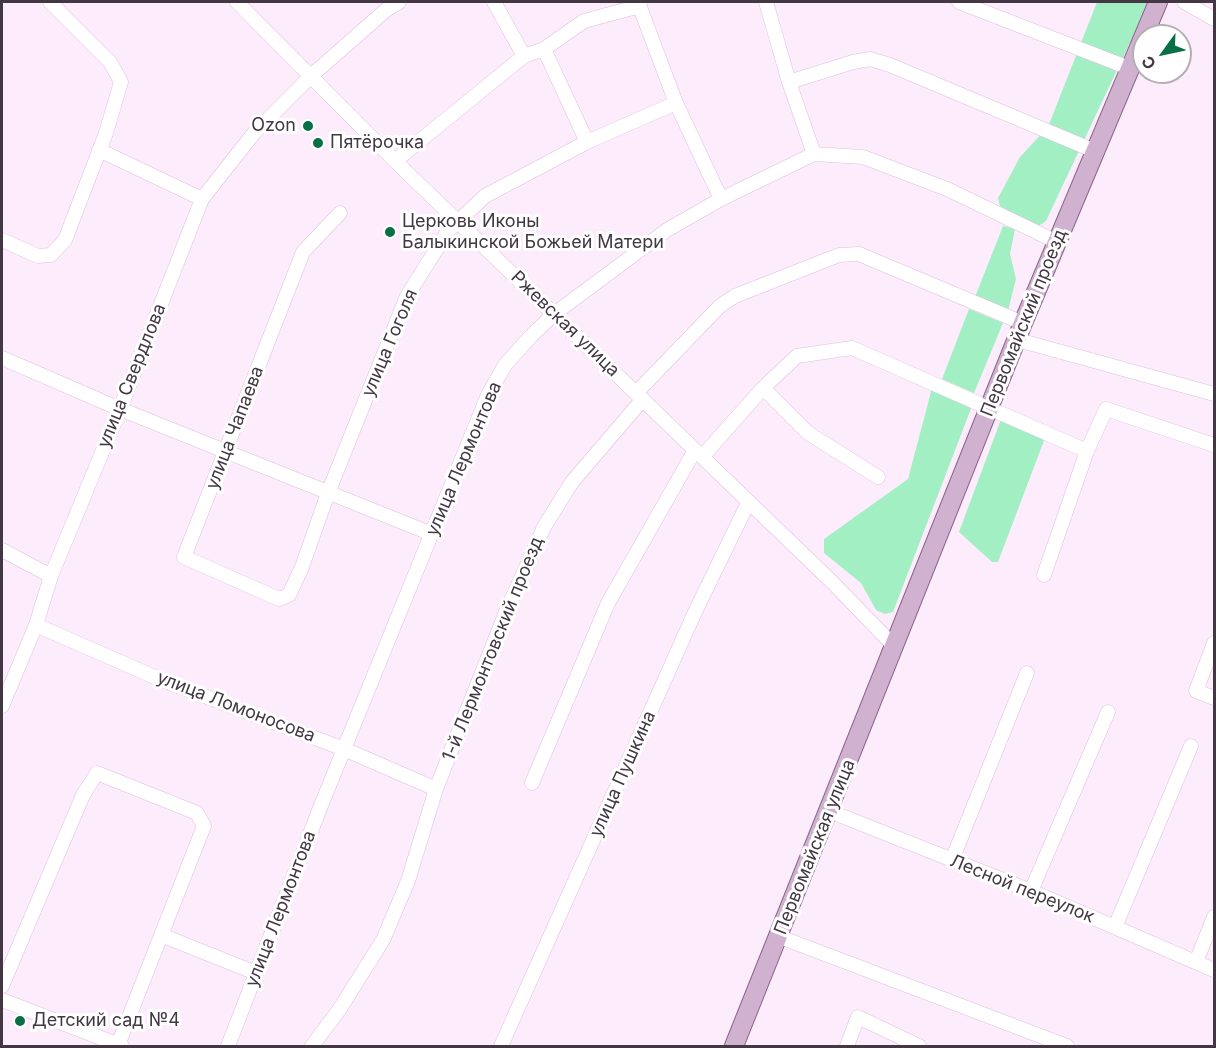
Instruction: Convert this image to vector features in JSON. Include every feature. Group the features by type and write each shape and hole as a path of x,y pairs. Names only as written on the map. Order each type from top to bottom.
{"main road":[{"name":"Первомайский проезд","path":"894,646 1057,242 1158,2"},
{"name":"Первомайская улица","path":"734,1047 757,987 780,937 894,646"}],"street":[{"path":"2,240 38,256 51,255 65,240 99,150 121,82 110,62 50,2"},
{"name":"Ржевская улица","path":"237,2 395,161 894,646"},
{"name":"улица Свердлова","path":"2,706 36,625 51,576 120,409 202,199 254,133 311,76 399,2"},
{"path":"494,2 524,56"},
{"path":"960,2 1129,68"},
{"path":"1184,2 1215,19"},
{"path":"771,3 789,82 814,154"},
{"path":"395,161 524,56 544,49 584,21 639,4 676,103 721,199"},
{"path":"544,49 587,142"},
{"path":"789,82 870,59 934,83 1095,151"},
{"name":"улица Гоголя","path":"279,599 289,595 302,567 328,493 407,296 448,231 485,196 587,142 676,103"},
{"path":"99,150 202,199"},
{"name":"улица Лермонтова","path":"228,1047 344,749 488,395 505,365 554,314 667,230 721,199 814,154 864,157 947,189 1057,242"},
{"name":"улица Чапаева","path":"279,599 184,557 303,252 340,213"},
{"name":"1-й Лермонтовский проезд","path":"312,1047 339,1010 383,940 408,881 436,789 506,612 544,527 572,482 639,396 720,306 735,296 839,255 859,254 1021,331 1215,394"},
{"path":"532,783 608,603 699,454 796,356 852,348 1087,451"},
{"path":"2,358 120,409 432,534"},
{"path":"763,388 808,433 878,477"},
{"path":"1044,575 1087,451 1106,409 1215,445"},
{"name":"улица Пушкина","path":"501,1047 695,612 748,503"},
{"path":"2,550 51,576"},
{"name":"улица Ломоносова","path":"36,625 158,678 344,749 436,789"},
{"path":"1215,643 1211,662 1196,691 1215,698"},
{"path":"952,860 1028,673"},
{"path":"1031,891 1108,712"},
{"path":"1115,927 1191,746"},
{"path":"2,986 83,795 97,773 197,813 204,826 120,1046 2,1000"},
{"name":"Лесной переулок","path":"829,811 1031,891 1215,970"},
{"path":"1196,962 1215,917"},
{"path":"161,935 255,973"},
{"path":"780,937 1067,1047"},
{"path":"846,1047 858,1017 919,1047"}],"green space":[{"path":"1097,2 1149,2 1139,24 1132,24 1132,38 1046,221 1037,227 1000,206 998,198 1020,157 1048,127"},
{"path":"1003,226 1015,229 1010,254 1016,279 1008,311 975,297"},
{"path":"969,309 1003,323 974,393 942,379"},
{"path":"932,388 972,406 893,612 885,614 876,610 861,583 824,553 824,539 908,479"},
{"path":"1003,414 1048,430 998,562 992,562 959,532"}],"place":[{"name":"Ozon","path":"308,126"},
{"name":"Пятёрочка","path":"318,143"},
{"name":"Церковь Иконы Балыкинской Божьей Матери","path":"390,232"},
{"name":"Детский сад №4","path":"20,1021"}]}
